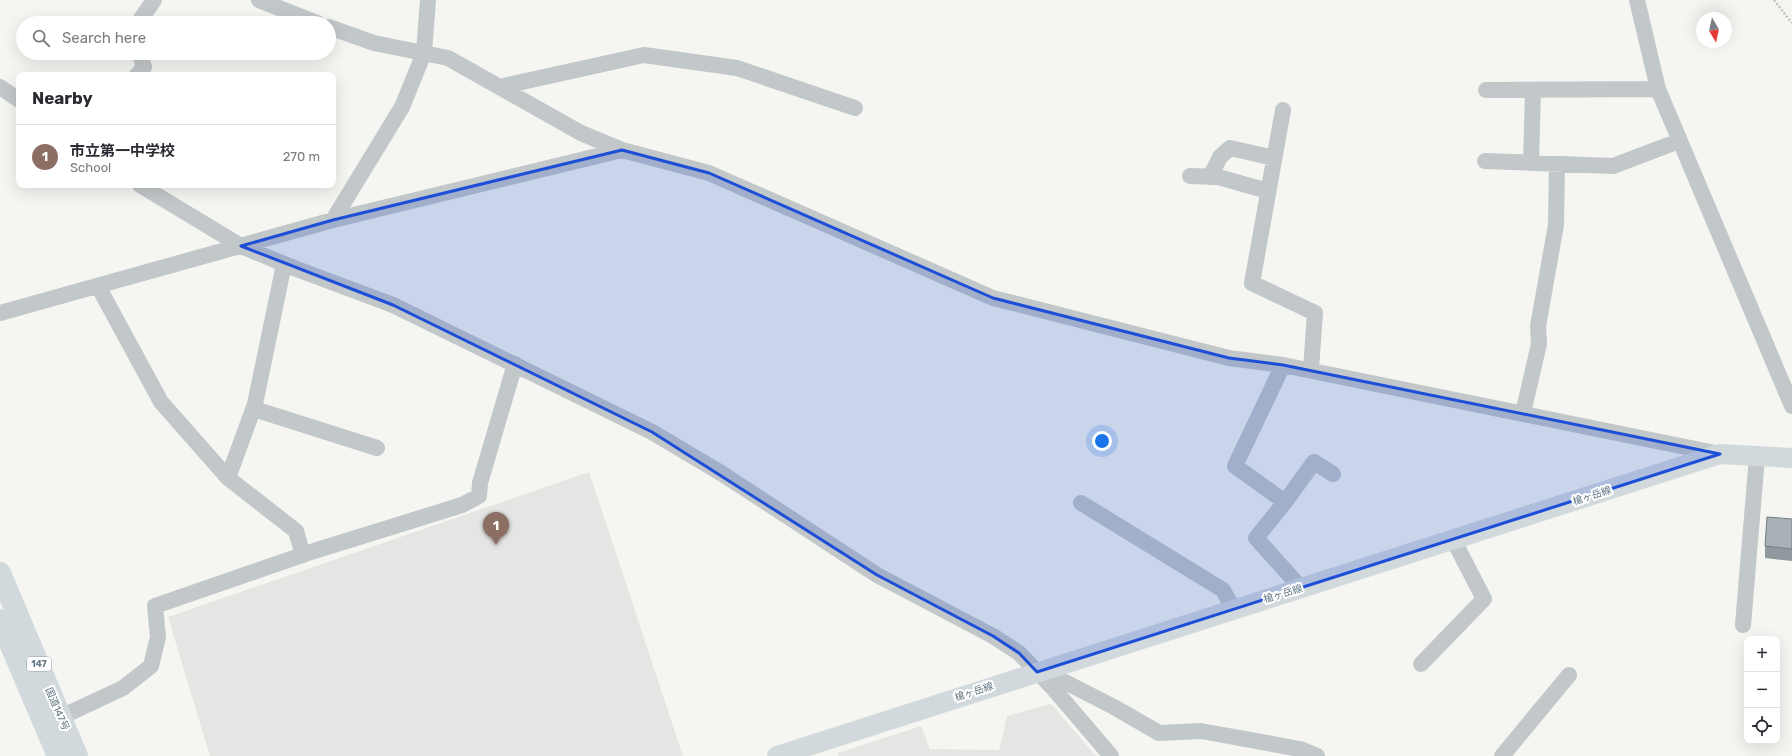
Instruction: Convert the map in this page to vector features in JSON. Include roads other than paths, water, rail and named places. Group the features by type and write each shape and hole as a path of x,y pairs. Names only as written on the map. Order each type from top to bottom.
{"highway":[{"name":"国道147号","path":"0,573 22,648 58,756"},
{"name":"国道147号","path":"0,620 22,648 61,717 77,756"}],"main road":[{"name":"槍ヶ岳線","path":"777,756 1037,672 1454,541 1720,454 1792,458"}],"street":[{"path":"143,16 154,0"},
{"path":"259,0 299,16"},
{"path":"333,220 402,107 424,53 428,0"},
{"path":"1638,0 1658,89 1792,406"},
{"path":"336,29 374,43 448,58 581,133 622,150 709,173 994,298 1229,358 1311,370 1720,454"},
{"path":"500,87 644,55 738,68 855,108"},
{"path":"140,72 144,67 142,60"},
{"path":"0,87 16,98"},
{"path":"1486,90 1658,89"},
{"path":"1530,163 1533,90"},
{"path":"1282,110 1252,283 1315,313 1311,370"},
{"path":"1485,161 1613,166 1679,141"},
{"path":"1210,177 1220,157 1230,148 1274,158"},
{"path":"0,313 333,220 622,150"},
{"path":"1523,413 1539,344 1538,326 1556,225 1557,164"},
{"path":"1190,176 1210,177 1268,191"},
{"path":"145,188 241,246 284,264 393,304 652,432 721,473 877,575 994,636 1019,653 1112,756"},
{"path":"228,478 254,409 284,264"},
{"path":"98,286 161,402 228,478 296,531 303,555"},
{"path":"61,717 124,688 151,666 158,637 155,606 303,555 462,505 479,496 480,483 515,364"},
{"path":"1283,365 1235,466 1285,502"},
{"path":"254,409 377,448"},
{"path":"1743,625 1757,457"},
{"path":"1302,588 1256,538 1285,502 1314,462 1333,474"},
{"path":"1081,503 1223,590 1234,610"},
{"path":"1421,664 1484,599 1454,541"},
{"path":"1037,672 1067,683 1114,706 1159,733 1201,731 1300,750 1318,756"},
{"path":"1502,756 1569,675"}],"place":[{"name":"市立第一中学校","path":"496,545"}]}
